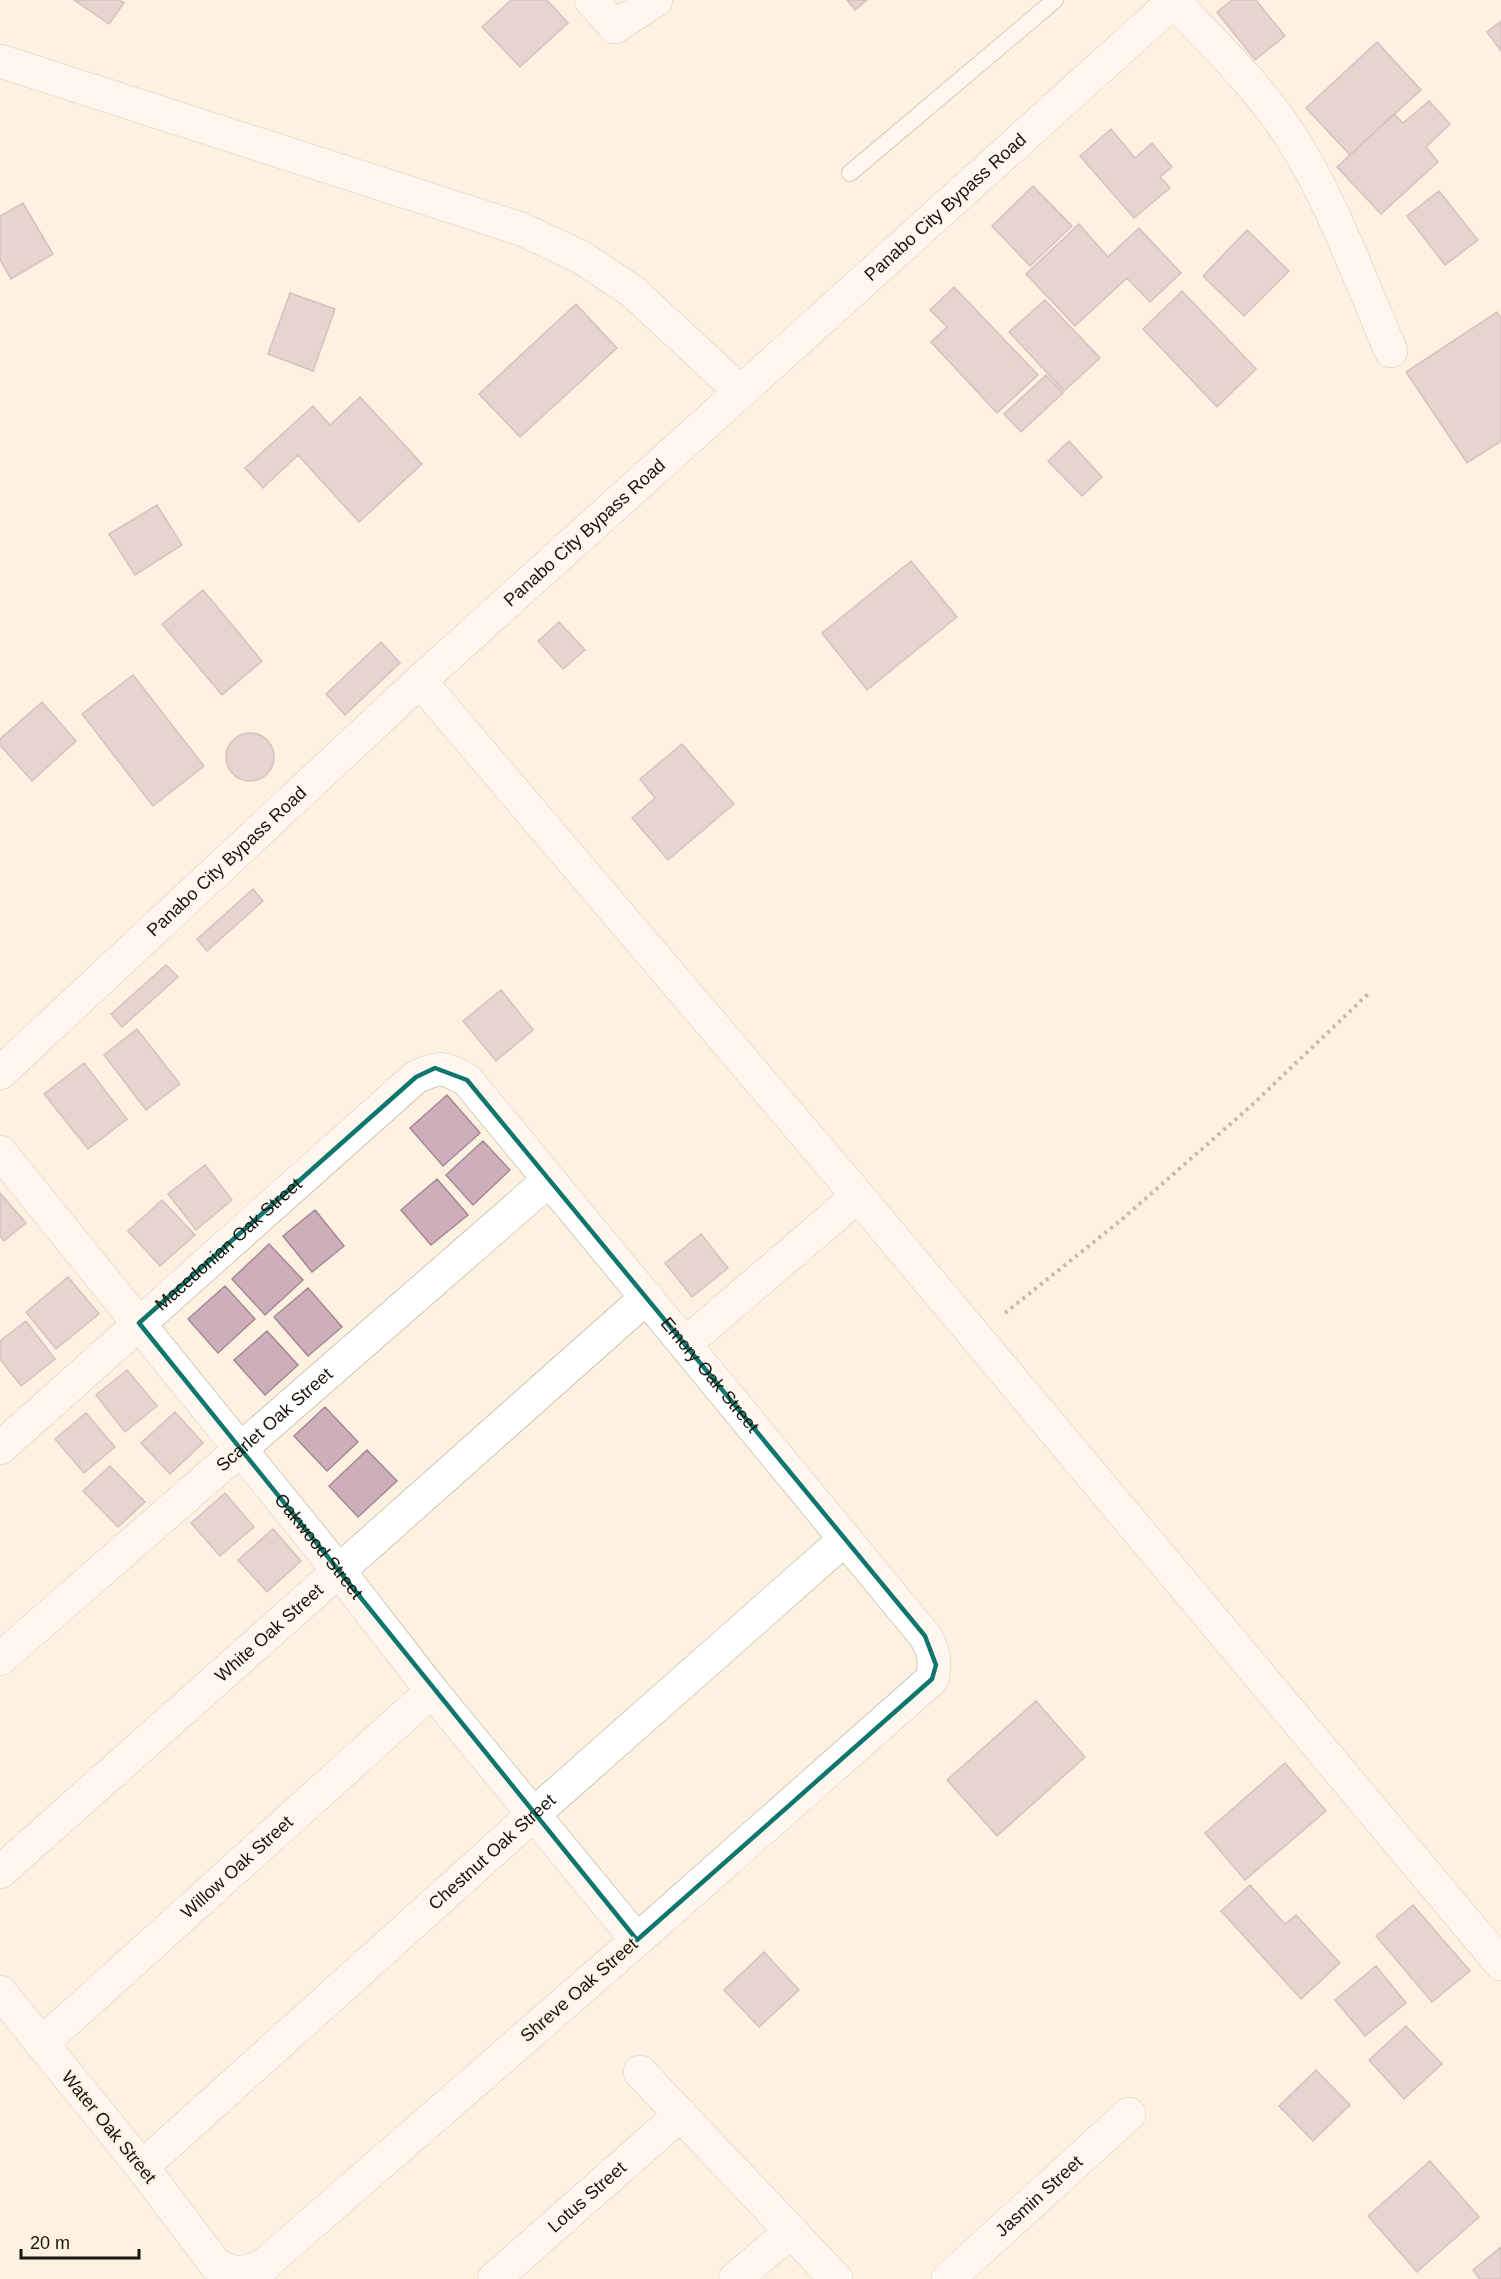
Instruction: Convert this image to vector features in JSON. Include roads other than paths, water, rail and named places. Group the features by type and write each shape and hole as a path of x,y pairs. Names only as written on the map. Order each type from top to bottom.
{"street":[{"path":"591,0 615,27 656,0"},
{"path":"1175,0 1257,91 1287,132 1320,187 1390,351"},
{"name":"Panabo City Bypass Road","path":"0,1072 420,681 1175,0"},
{"path":"0,61 521,229 581,257 632,291 740,391"},
{"path":"420,681 976,1336 1501,1964"},
{"name":"Macedonian Oak Street","path":"0,1448 416,1077 435,1068 449,1070 467,1080"},
{"name":"Emory Oak Street","path":"467,1080 925,1636 932,1648 936,1665 932,1679"},
{"name":"Oakwood Street","path":"0,1152 339,1571 432,1691 637,1940"},
{"name":"Scarlet Oak Street","path":"0,1659 549,1180"},
{"path":"685,1344 858,1196"},
{"name":"White Oak Street","path":"0,1872 647,1297"},
{"name":"Chestnut Oak Street","path":"142,2167 534,1814 845,1539"},
{"name":"Shreve Oak Street","path":"216,2265 231,2273 249,2272 264,2265 932,1679"},
{"name":"Willow Oak Street","path":"41,2044 432,1691"},
{"name":"Water Oak Street","path":"0,1992 142,2167 216,2265"},
{"path":"640,2072 836,2279"},
{"name":"Lotus Street","path":"494,2279 681,2114"},
{"name":"Jasmin Street","path":"948,2279 1129,2114"},
{"path":"735,2279 790,2232"}],"lane":[{"path":"850,173 1055,0"}]}
